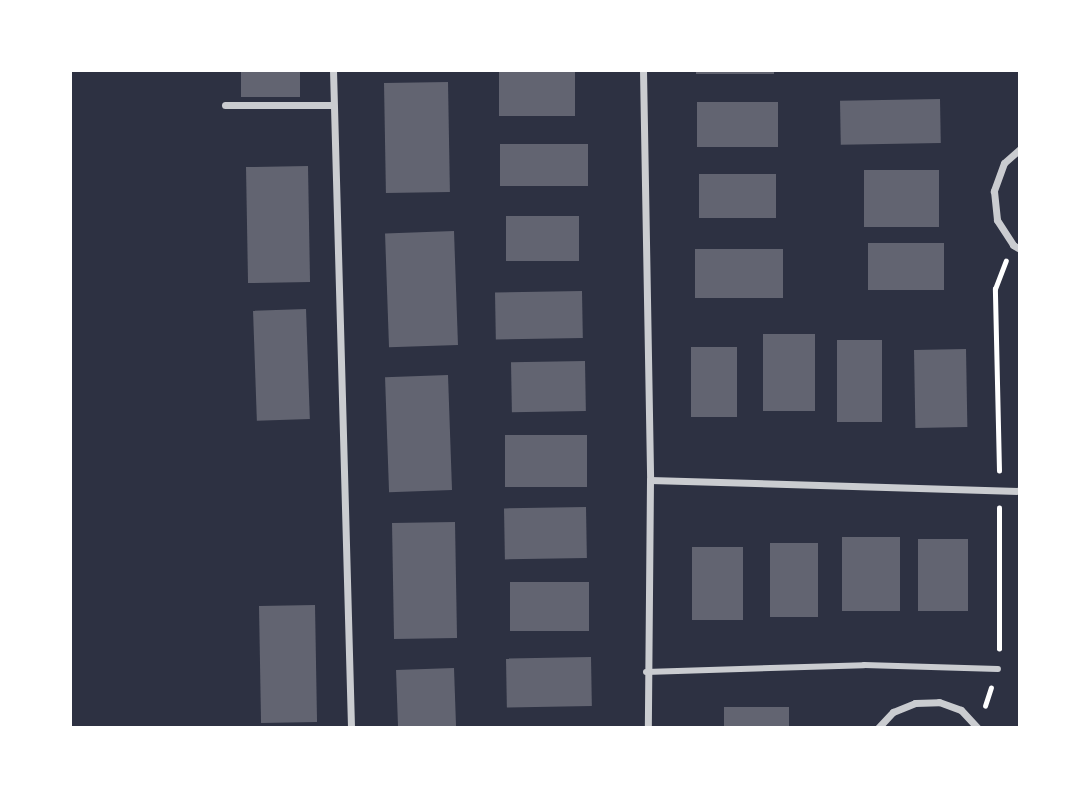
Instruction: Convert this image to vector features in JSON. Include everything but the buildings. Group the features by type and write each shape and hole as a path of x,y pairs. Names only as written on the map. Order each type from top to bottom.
{"street":[{"path":"332,70 351,728"},
{"path":"643,70 650,480 646,672 648,728"},
{"path":"225,104 332,105"},
{"path":"1020,149 1004,163 994,191 997,220 1013,245 1020,249"},
{"path":"650,480 1020,491"},
{"path":"646,672 864,666 999,669"},
{"path":"878,728 893,712 915,703 939,702 961,710 978,728"}]}
